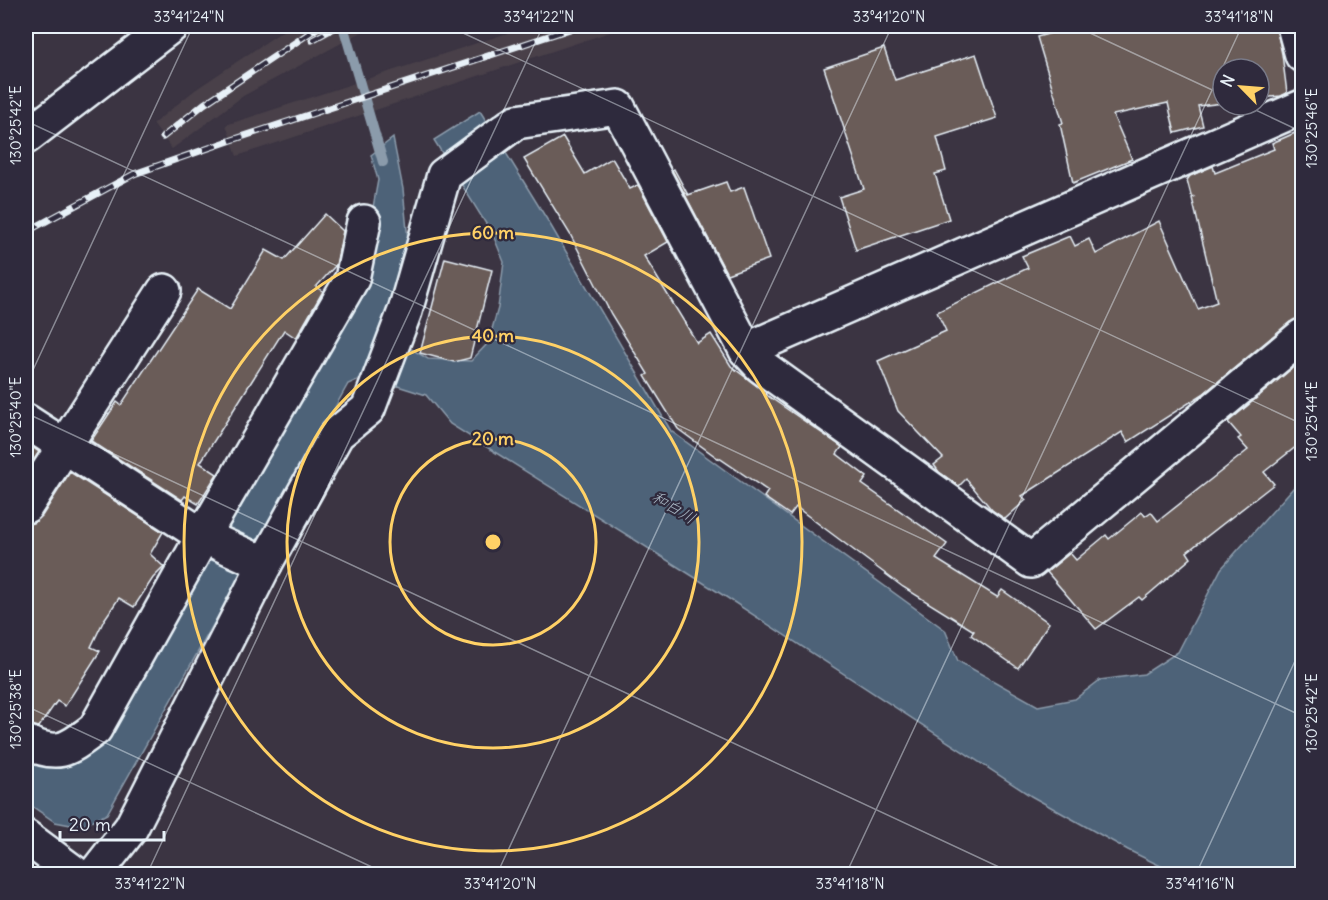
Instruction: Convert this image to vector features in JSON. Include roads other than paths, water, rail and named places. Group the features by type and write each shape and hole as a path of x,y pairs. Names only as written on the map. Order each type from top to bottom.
{"street":[{"path":"26,137 171,26"},
{"path":"1294,26 1302,55"},
{"path":"95,874 131,828 265,564 337,434 368,409 405,311 444,175 516,122 618,107 746,350 761,366 1031,561 1302,336"},
{"path":"746,350 1302,107"},
{"path":"26,742 48,750 69,749 95,729 203,536 352,279 364,222"},
{"path":"26,506 164,291"},
{"path":"26,421 203,536 265,564"},
{"path":"26,837 76,874"}],"water":[{"name":"和白川","path":"480,111 551,226 671,431 945,630 958,661 1038,706 1075,699 1100,680 1144,674 1178,652 1221,569 1302,478 1302,874 1177,874 1128,850 1031,796 726,597 450,424 426,395 366,376 348,384 107,814 81,827 55,822 26,802 26,752 78,754 361,273 378,180 371,155 393,138 403,189 408,241 386,334 428,359 471,361 488,343 498,308 504,262 493,235 434,140"}],"waterway":[{"path":"341,26 344,29 383,162"}],"railway":[{"path":"163,137 204,104 320,26"},
{"path":"312,40 338,26"},
{"path":"26,232 134,174 579,26"}]}
